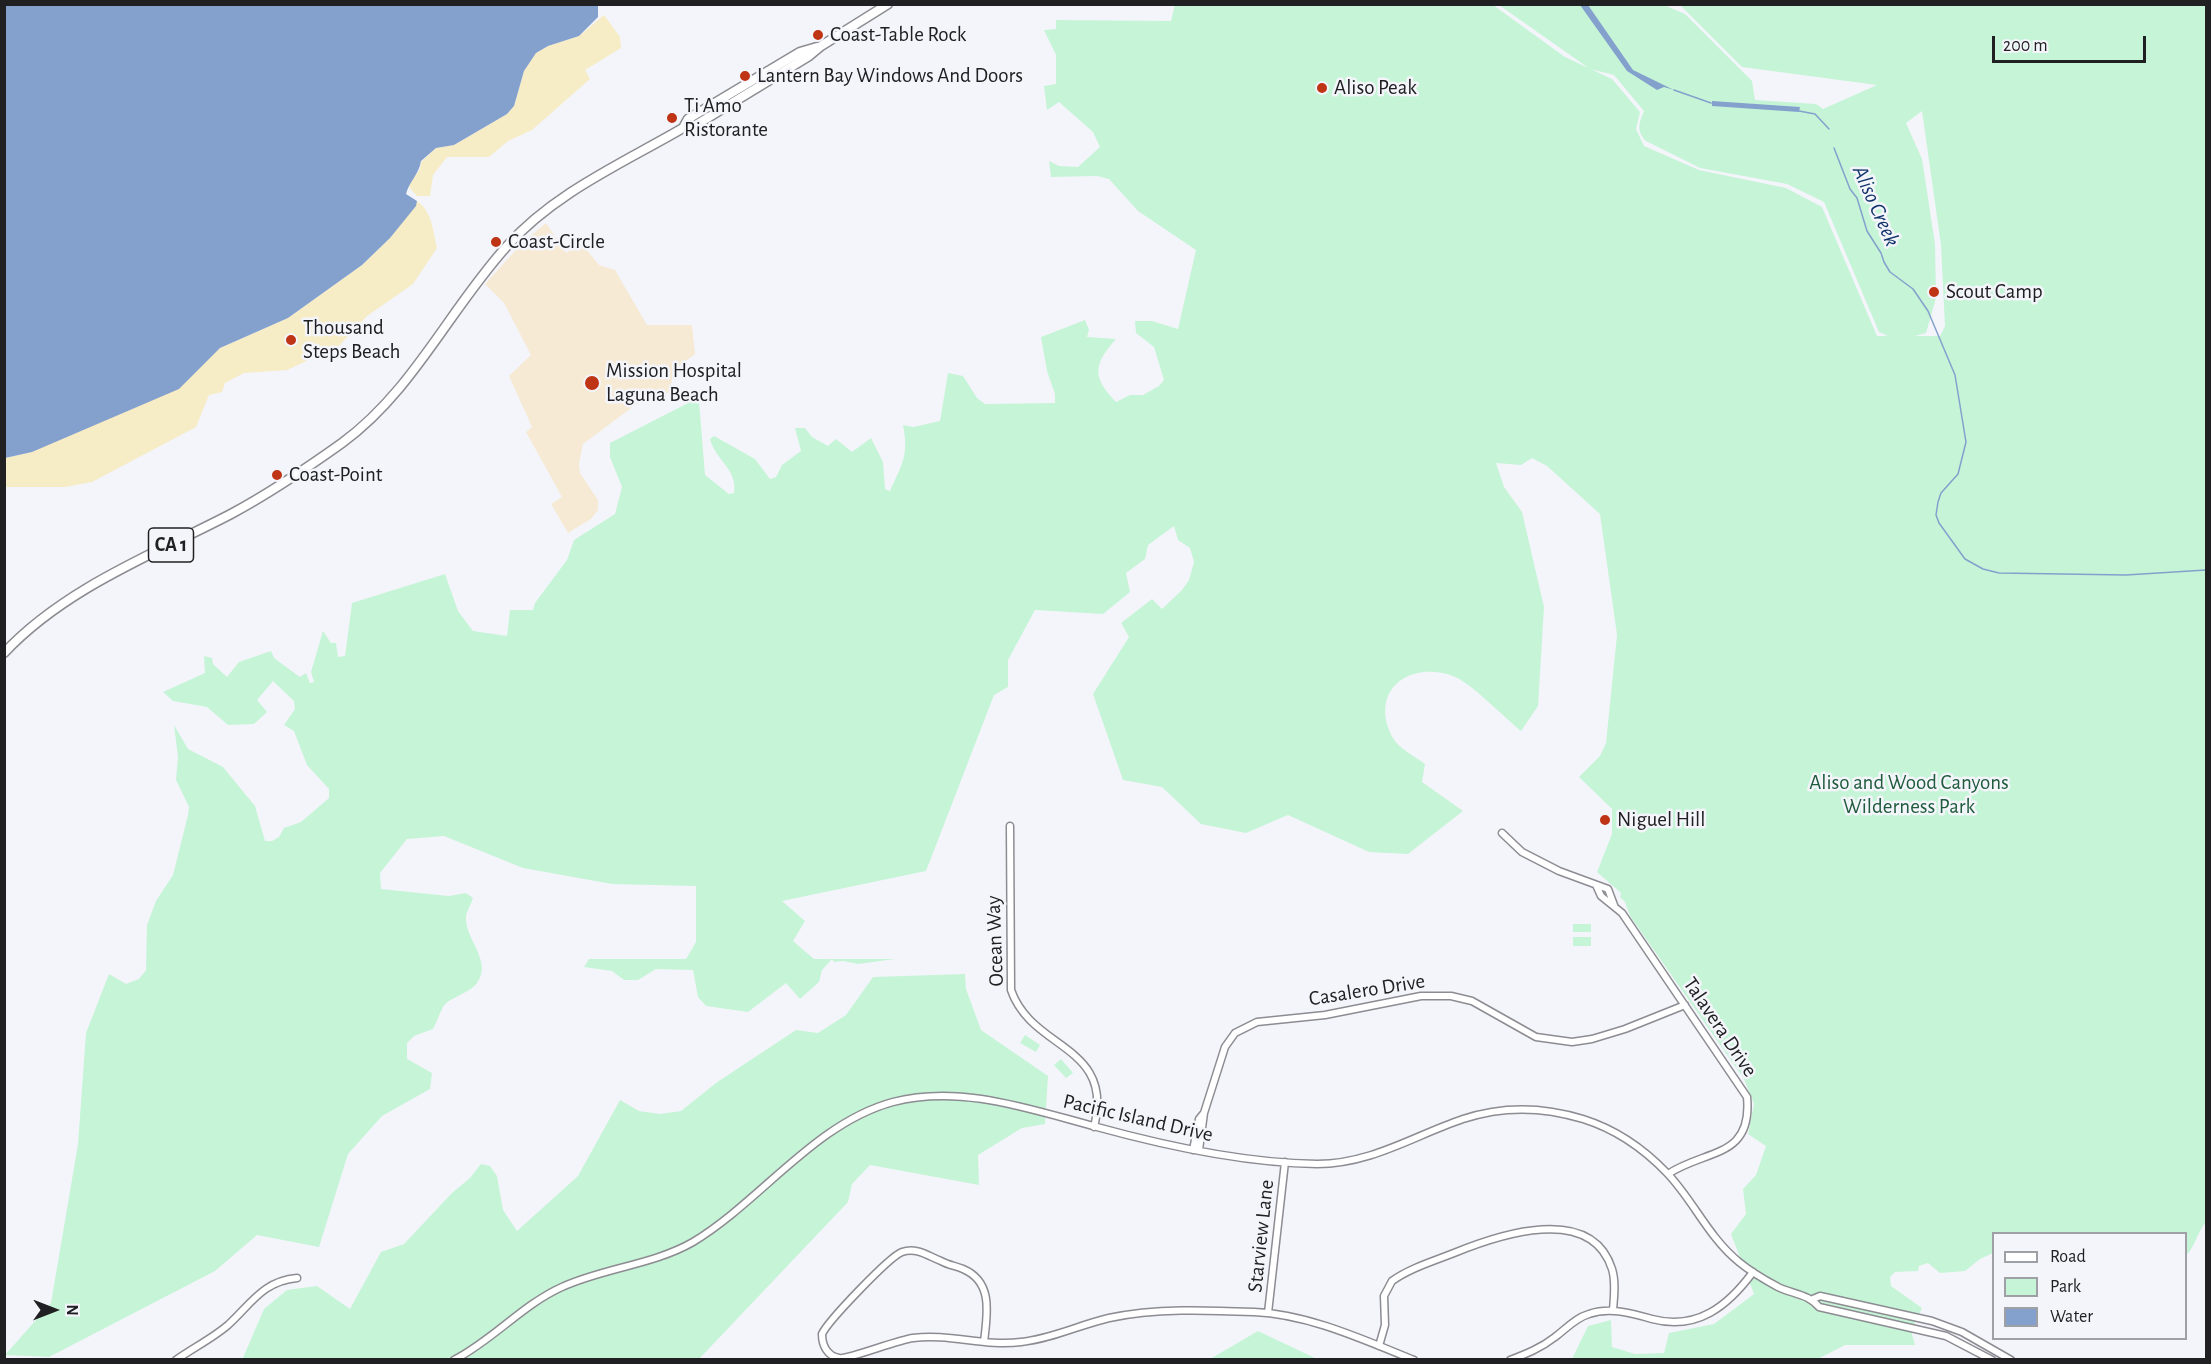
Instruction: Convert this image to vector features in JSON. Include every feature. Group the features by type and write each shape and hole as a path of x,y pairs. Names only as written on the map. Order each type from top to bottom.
{"highway":[{"name":"CA 1","path":"716,109 809,56 888,4"},
{"name":"CA 1","path":"4,653 66,602 116,573 235,512 342,442 378,412 403,385 485,270 531,223 562,198 683,128 691,128 758,77 805,50 821,46"},
{"path":"758,77 779,74 782,67 802,56 805,50"}],"street":[{"name":"Ocean Way","path":"1010,825 1011,990 1015,1001 1030,1021 1079,1057 1089,1068 1098,1092 1094,1127"},
{"name":"Talavera Drive","path":"1503,833 1522,852 1608,889 1614,904 1747,1097 1748,1110 1743,1133 1736,1142 1721,1152 1668,1174"},
{"name":"Casalero Drive","path":"1196,1150 1204,1113 1225,1047 1235,1033 1257,1022 1350,1011 1422,996 1451,996 1472,1001 1536,1037 1572,1042 1592,1039 1625,1029 1685,1005"},
{"name":"Pacific Island Drive","path":"454,1359 477,1347 528,1308 564,1286 668,1253 693,1242 718,1225 836,1129 882,1106 922,1097 966,1097 1061,1117 1094,1127 1196,1150 1285,1162 1319,1164 1361,1159 1388,1151 1465,1118 1510,1109 1530,1109 1565,1114 1598,1124 1627,1140 1668,1174 1722,1246 1753,1272 1778,1287 1813,1299 1819,1307 1946,1336 1992,1359"},
{"name":"Starview Lane","path":"1268,1313 1285,1162"},
{"path":"1379,1346 1385,1325 1384,1296 1392,1281 1481,1242 1537,1229 1571,1232 1582,1236 1599,1249 1613,1271 1613,1310"},
{"path":"984,1342 986,1296 974,1276 923,1252 907,1251 890,1260 833,1317 822,1334 827,1350 832,1356 845,1359 883,1344 914,1338 984,1342 1024,1342 1129,1314 1268,1313 1293,1318 1414,1359"},
{"path":"1510,1359 1544,1345 1587,1314 1613,1310 1662,1321 1702,1317 1727,1303 1753,1272"},
{"path":"176,1359 227,1325 266,1286 281,1280 297,1278"},
{"name":"Pacific Island Drive","path":"1813,1299 1820,1296 1932,1321 1962,1332 2011,1359"}],"shaded area":[{"name":"Mission Hospital Laguna Beach","path":"546,223 566,253 581,243 599,265 615,270 647,325 692,325 695,354 674,370 670,391 661,398 638,403 583,444 579,464 580,473 598,500 598,510 591,519 568,533 551,504 562,497 526,432 532,427 509,376 531,355 504,303 485,284 523,242"}],"green space":[{"name":"Aliso and Wood Canyons Wilderness Park","path":"1175,4 1493,5 1565,57 1589,68 1499,5 1664,5 1685,14 1752,81 1755,100 1816,104 1823,109 1877,85 1742,67 1680,5 2206,5 2206,1222 2187,1254 2187,1232 1992,1232 1992,1253 1980,1259 1965,1271 1940,1273 1928,1263 1919,1266 1918,1271 1895,1272 1890,1277 1891,1286 1922,1308 1911,1331 1915,1345 1845,1345 1816,1360 1572,1359 1588,1326 1611,1320 1612,1347 1635,1354 1664,1353 1669,1333 1714,1324 1754,1294 1731,1234 1746,1214 1743,1189 1756,1175 1766,1146 1748,1134 1754,1104 1744,1079 1630,916 1625,902 1620,897 1621,893 1597,872 1612,834 1612,809 1579,777 1600,756 1606,743 1617,635 1600,514 1547,466 1532,458 1521,465 1496,463 1504,487 1522,512 1544,607 1538,706 1521,731 1478,693 1453,676 1436,672 1421,672 1408,676 1397,684 1389,694 1386,707 1387,721 1395,742 1425,764 1422,782 1463,811 1408,854 1369,852 1288,815 1246,833 1201,824 1162,787 1123,780 1093,694 1129,637 1121,623 1152,599 1162,609 1189,580 1194,562 1190,548 1178,540 1174,526 1148,545 1145,559 1126,573 1130,592 1103,614 1035,610 1008,660 1008,687 994,695 926,871 782,901 805,921 793,941 814,959 832,959 822,970 819,982 800,999 786,983 748,1012 706,1006 698,997 693,970 656,969 638,980 624,980 612,971 584,967 589,959 686,959 696,942 696,886 612,884 523,868 444,836 407,839 380,873 381,889 449,896 466,893 473,898 466,916 469,933 480,958 481,974 473,987 446,1004 433,1029 414,1036 407,1043 407,1059 432,1073 430,1089 382,1116 348,1154 319,1247 257,1235 215,1271 49,1357 5,1355 51,1303 78,1144 86,1033 109,974 126,984 139,979 146,970 147,925 156,901 173,875 189,807 176,780 178,757 174,725 188,749 223,767 255,806 265,841 272,841 279,837 284,828 301,822 329,798 329,789 307,765 294,731 284,725 295,709 294,701 273,681 257,700 267,712 254,724 228,725 207,707 173,701 163,692 205,673 204,656 212,658 213,664 227,677 239,662 271,651 274,658 300,677 306,673 310,683 314,682 311,672 323,631 331,643 336,643 338,657 345,656 352,603 445,574 458,611 473,631 507,636 510,610 533,610 535,603 567,560 574,540 615,514 622,487 610,457 610,443 692,401 699,401 705,475 729,494 734,493 733,477 716,453 710,439 714,436 755,459 770,479 776,477 782,465 801,451 795,428 805,428 812,437 828,446 836,439 852,452 871,438 883,462 885,489 890,491 905,452 903,425 913,427 940,421 948,373 963,376 977,398 985,404 1055,403 1055,394 1047,371 1041,337 1085,320 1089,330 1087,337 1116,339 1103,356 1098,371 1103,385 1116,402 1130,395 1143,395 1159,386 1164,380 1154,347 1136,333 1135,321 1152,321 1178,329 1196,250 1138,211 1109,179 1097,176 1051,177 1049,161 1059,166 1078,167 1100,147 1093,132 1059,102 1047,110 1044,86 1056,84 1056,55 1044,30 1056,29 1056,20 1171,21","holes":["1591,69 1614,75 1644,111 1639,127 1646,141 1700,168 1787,184 1824,202 1879,332 1888,336 1877,336 1822,207 1786,188 1699,170 1644,146 1636,129 1640,112 1612,79","1922,111 1941,245 1945,326 1940,336 1915,336 1926,333 1936,298 1935,244 1922,159 1906,123"]},
{"path":"1573,924 1591,924 1591,932 1573,932"},
{"path":"1573,937 1591,937 1591,946 1573,946"},
{"path":"832,959 895,959 858,964 834,962"},
{"path":"965,974 966,989 981,1030 1048,1076 1045,1124 1022,1128 978,1155 979,1185 870,1165 852,1184 848,1202 699,1359 242,1360 264,1309 287,1290 317,1286 350,1309 381,1252 404,1244 481,1164 490,1166 497,1176 503,1210 517,1231 578,1176 620,1100 639,1111 660,1114 681,1111 716,1083 796,1030 818,1033 846,1015 873,977"},
{"path":"1025,1035 1040,1045 1036,1052 1020,1043"},
{"path":"1061,1059 1073,1073 1066,1078 1054,1065"},
{"path":"1258,1331 1317,1359 1210,1359"}],"sand":[{"path":"604,15 620,37 621,48 585,70 590,79 532,130 508,141 489,157 447,157 433,175 430,196 417,196 408,186 420,169 421,162 436,148 454,145 507,114 514,106 524,71 536,53 548,46 579,36"},
{"name":"Thousand Steps Beach","path":"417,201 429,216 437,248 413,284 367,316 339,346 287,370 244,373 225,383 222,392 209,395 196,427 92,482 65,487 5,487 4,458 32,452 199,366 220,348 288,318 362,265 390,238"}],"water":[{"path":"5,5 598,5 598,17 579,36 548,46 536,53 524,71 514,106 507,114 454,145 436,148 421,161 406,194 417,201 416,206 390,238 362,265 288,318 220,348 179,389 32,452 5,458"},
{"path":"1580,5 1588,5 1633,70 1674,90 1664,87 1657,90 1627,71"},
{"path":"1712,101 1800,107 1799,112 1712,106"}],"waterway":[{"name":"Aliso Creek","path":"1674,90 1711,103"},
{"name":"Aliso Creek","path":"1799,111 1815,114 1829,129"},
{"name":"Aliso Creek","path":"1834,148 1850,189 1857,198 1867,231 1890,272 1913,289 1928,311 1955,375 1966,442 1958,474 1941,493 1936,515 1939,523 1965,559 1983,569 1999,573 2126,575 2206,570"}],"place":[{"name":"Coast-Table Rock","path":"818,35"},
{"name":"Lantern Bay Windows And Doors","path":"745,76"},
{"name":"Aliso Peak","path":"1322,88"},
{"name":"Ti Amo Ristorante","path":"672,118"},
{"name":"Coast-Circle","path":"496,242"},
{"name":"Scout Camp","path":"1934,292"},
{"name":"Thousand Steps Beach","path":"291,340"},
{"name":"Mission Hospital Laguna Beach","path":"592,383"},
{"name":"Coast-Point","path":"277,475"},
{"name":"Niguel Hill","path":"1605,820"}]}
